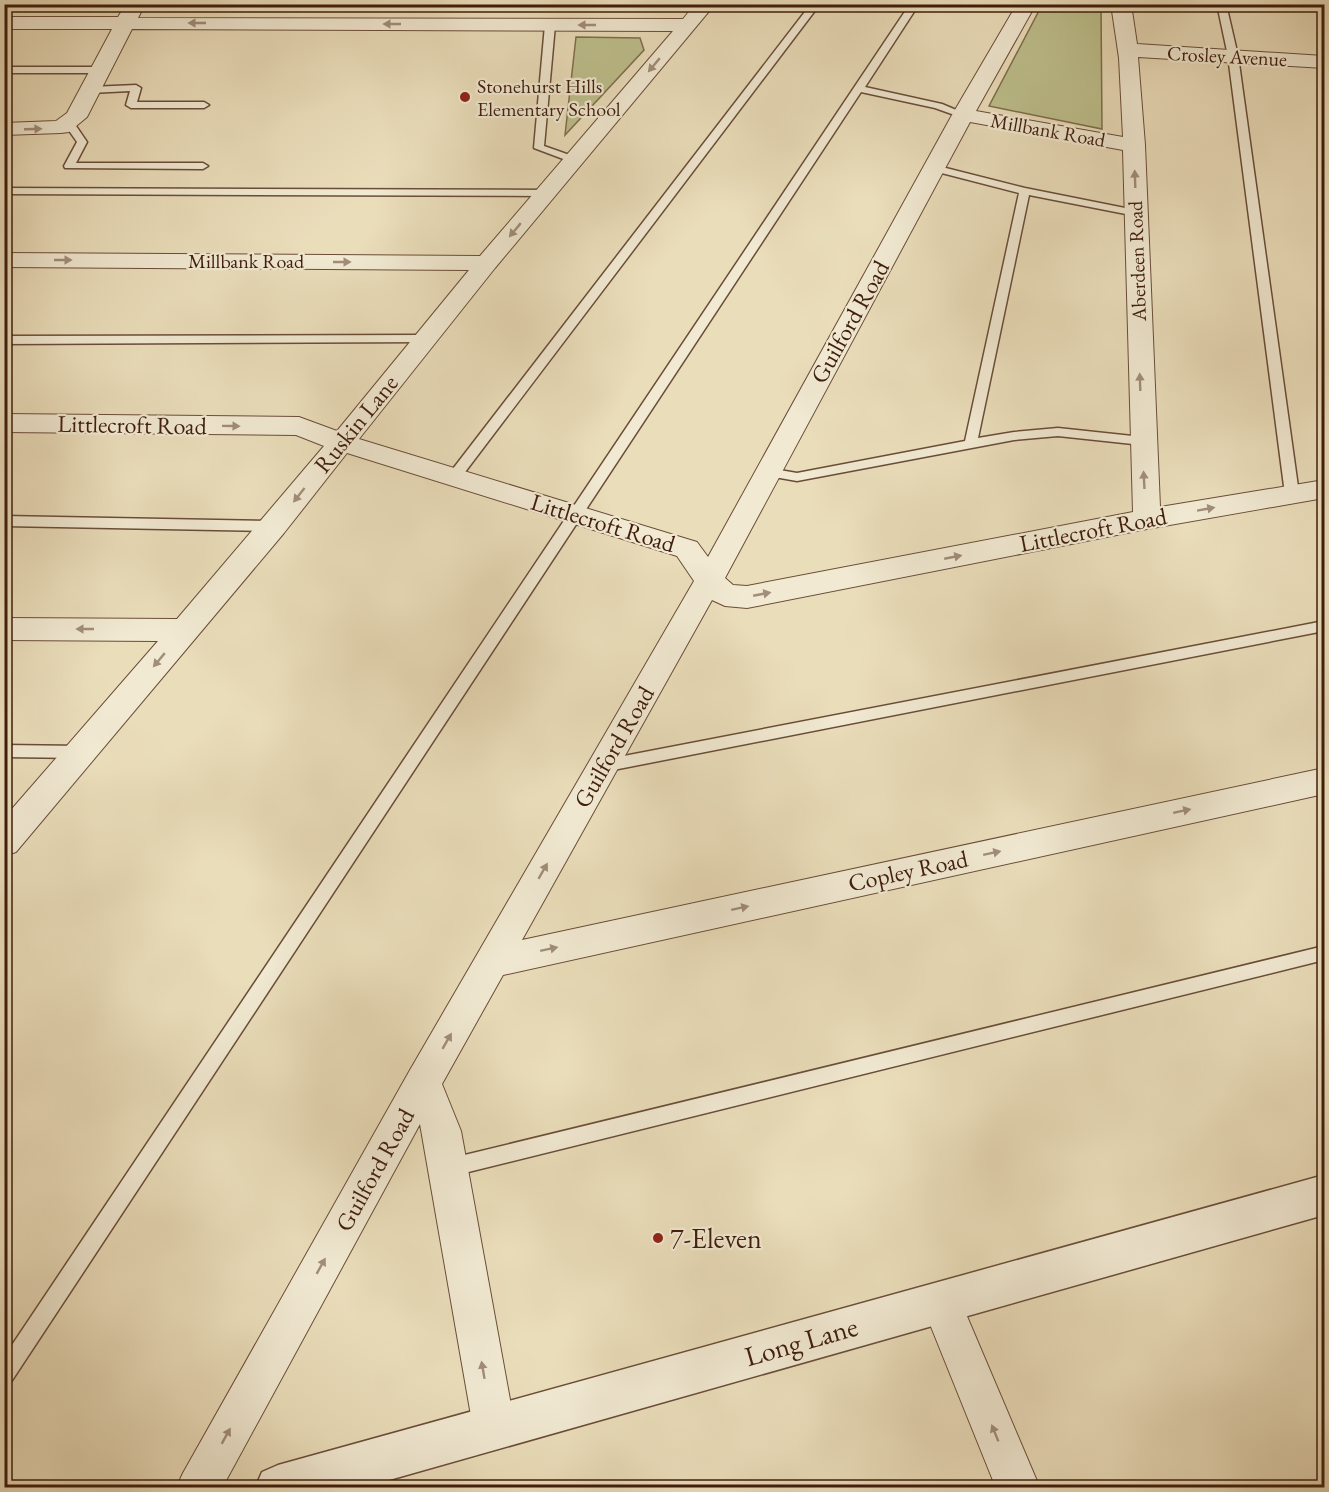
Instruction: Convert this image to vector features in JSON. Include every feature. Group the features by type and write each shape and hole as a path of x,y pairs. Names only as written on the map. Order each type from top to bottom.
{"street":[{"name":"Ruskin Lane","path":"4,842 274,526 424,339 706,4"},
{"name":"Guilford Road","path":"198,1488 423,1082 709,580 963,115 1027,4"},
{"name":"Aberdeen Road","path":"1121,4 1129,50 1134,145 1142,441 1147,519"},
{"path":"4,23 130,14 550,25 688,25"},
{"path":"4,129 64,124 76,117 130,14"},
{"name":"Crosley Avenue","path":"1129,50 1324,62"},
{"name":"Millbank Road","path":"963,115 1134,145"},
{"name":"Millbank Road","path":"4,260 487,263"},
{"name":"Littlecroft Road","path":"4,423 299,426 340,442 687,549 709,580 725,595 747,597 1147,519 1324,489"},
{"path":"4,629 185,630"},
{"name":"Copley Road","path":"492,962 1324,781"},
{"path":"423,1082 442,1131 494,1427"},
{"name":"Long Lane","path":"278,1488 1324,1195"},
{"path":"941,1302 1018,1488"}],"lane":[{"path":"454,477 816,4"},
{"path":"4,1375 578,515 915,4"},
{"path":"1221,4 1233,56 1292,494"},
{"path":"550,25 539,148 574,160"},
{"path":"4,70 101,70"},
{"path":"90,90 136,88 131,105 204,105"},
{"path":"859,89 938,106 963,115"},
{"path":"64,124 82,142 69,166 203,166"},
{"path":"934,168 1025,191 1136,213"},
{"path":"4,191 546,193"},
{"path":"971,444 1025,191"},
{"path":"4,339 424,339"},
{"path":"768,472 796,477 1014,436 1058,432 1142,441"},
{"path":"4,521 274,526"},
{"path":"603,766 1324,626"},
{"path":"4,751 82,752"},
{"path":"448,1168 1324,953"}],"green space":[{"path":"1042,5 1101,5 1102,129 989,106"},
{"path":"576,37 640,38 644,50 565,135"}],"place":[{"name":"Stonehurst Hills Elementary School","path":"465,97"},
{"name":"7-Eleven","path":"658,1238"}]}
